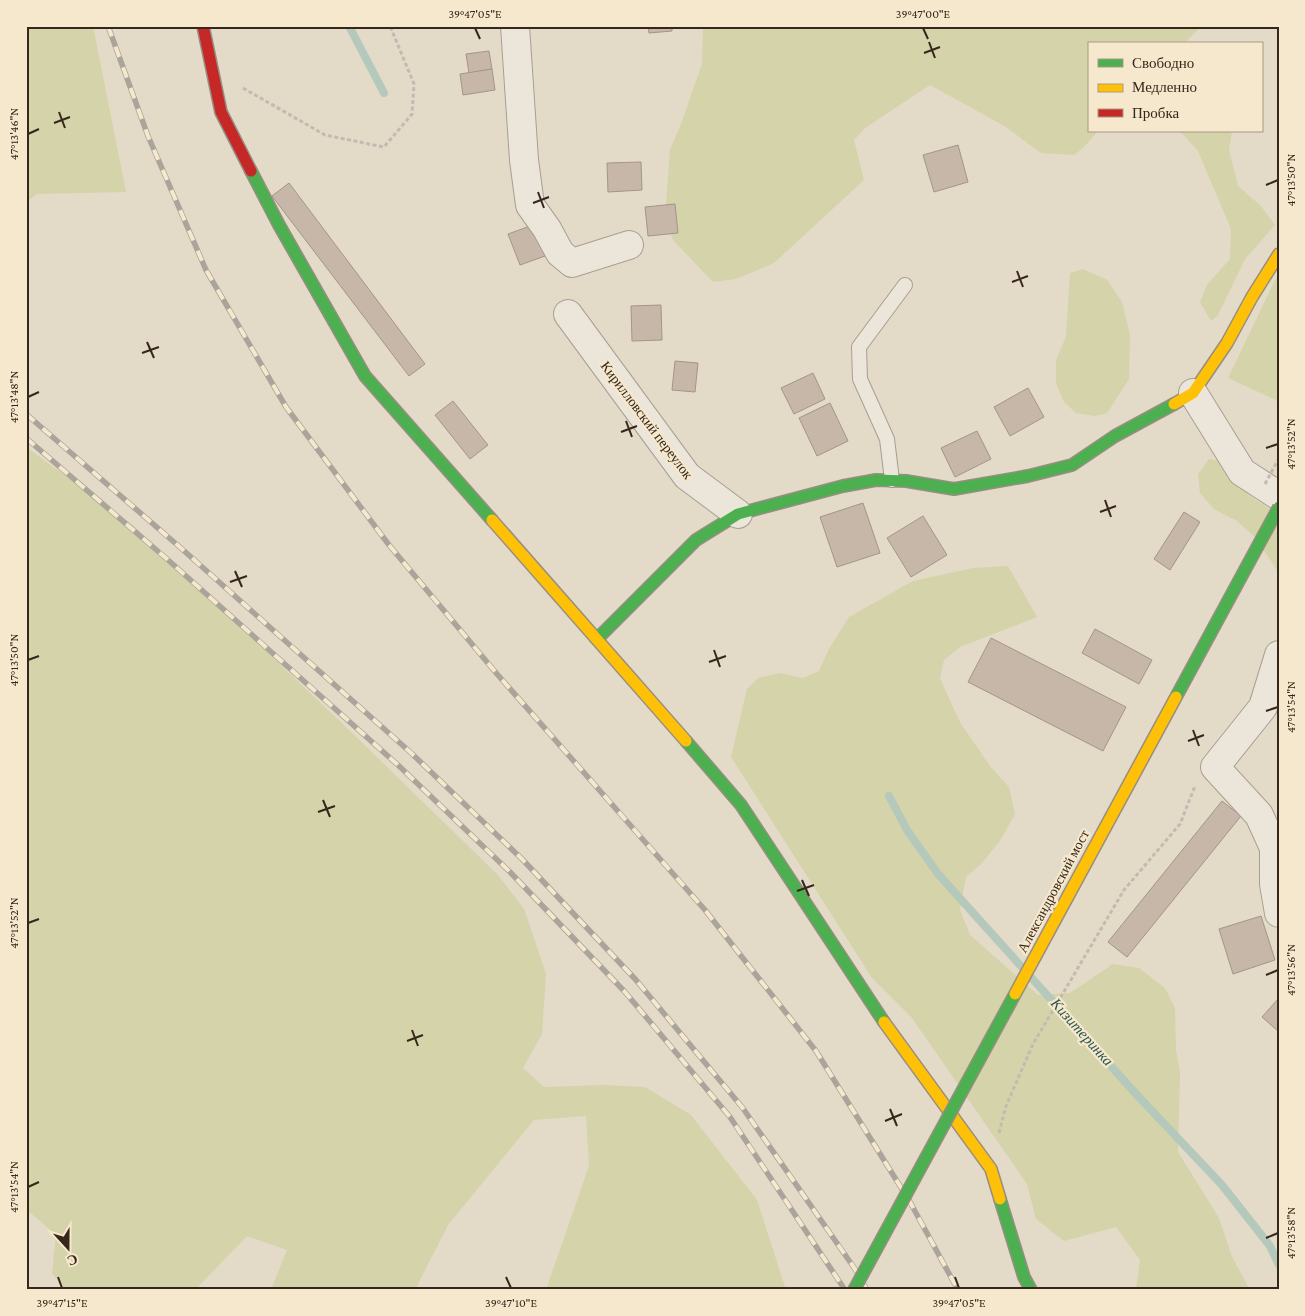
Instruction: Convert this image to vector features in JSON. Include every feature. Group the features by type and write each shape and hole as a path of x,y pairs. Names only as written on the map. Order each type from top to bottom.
{"street":[{"path":"203,26 221,112 279,225 365,376 741,805 885,1024 991,1169 1024,1277 1031,1290"},
{"path":"515,26 524,160 530,205 547,229 560,253 572,263 629,245"},
{"path":"597,639 696,540 738,514 843,486 876,480 906,481 954,489 1028,476 1072,465 1115,436 1193,393 1228,343 1252,297 1279,254"},
{"name":"Кирилловский переулок","path":"568,314 686,476 738,514"},
{"path":"1193,393 1242,472 1279,496"},
{"name":"Александровский мост","path":"854,1290 1279,507"},
{"path":"1279,655 1262,707 1215,767 1259,815 1274,848 1274,884 1279,913"}],"lane":[{"path":"892,480 887,439 860,379 859,347 906,285"}],"path":[{"path":"212,70 325,135 384,147 412,114 414,84 390,26"},
{"path":"991,1169 1006,1106 1034,1044 1124,890 1180,824 1197,782 1215,767"}],"shaded area":[{"path":"26,26 93,26 126,192 37,194 26,202"},
{"path":"703,26 1201,26 1186,42 1088,42 1088,132 1097,132 1074,155 1041,153 1006,127 930,85 865,128 854,140 864,180 774,263 736,279 713,282 673,240 665,218 670,150 702,64"},
{"path":"1181,132 1232,132 1229,150 1238,186 1261,206 1275,225 1245,259 1218,315 1211,321 1200,302 1207,285 1230,259 1231,229 1198,151"},
{"path":"1083,269 1107,280 1122,302 1130,335 1129,379 1107,413 1095,416 1076,413 1064,402 1056,383 1056,360 1066,337 1070,273"},
{"path":"1279,272 1279,399 1278,401 1228,378"},
{"path":"26,447 134,526 348,729 498,875 524,909 546,974 542,1034 523,1068 544,1087 604,1085 645,1087 691,1115 757,1200 786,1290 546,1290 589,1166 586,1116 534,1120 448,1225 415,1290 271,1290 287,1250 247,1236 195,1290 64,1290 52,1273 56,1235 26,1209"},
{"path":"1209,459 1223,463 1252,497 1279,514 1279,573 1255,537 1237,521 1214,509 1200,493 1198,474"},
{"path":"1008,566 1037,617 960,647 944,660 940,678 961,724 990,766 1009,787 1015,814 1000,841 982,863 966,877 960,910 970,935 1038,995 1070,993 1113,964 1139,968 1165,988 1175,1008 1176,1050 1180,1073 1178,1152 1219,1218 1232,1257 1250,1290 1136,1290 1140,1260 1116,1227 1064,1241 1036,1219 1027,1184 912,1018 872,978 731,757 747,689 758,678 779,673 803,678 819,671 829,649 849,617 913,581 973,568"}],"building":[{"path":"648,26 672,26 672,31 649,33"},
{"path":"489,51 492,69 469,73 466,54"},
{"path":"492,69 495,90 463,95 460,74"},
{"path":"958,145 968,182 934,192 923,155"},
{"path":"641,162 642,190 608,192 607,163"},
{"path":"289,183 425,364 409,376 272,196"},
{"path":"675,204 678,233 648,236 645,207"},
{"path":"533,225 545,256 520,265 508,234"},
{"path":"661,305 662,340 632,341 631,306"},
{"path":"675,361 698,363 695,392 672,390"},
{"path":"813,373 825,399 794,414 781,388"},
{"path":"1028,388 1044,417 1010,436 994,407"},
{"path":"453,401 488,445 470,459 435,415"},
{"path":"830,403 848,441 817,456 799,418"},
{"path":"977,431 991,459 955,477 941,448"},
{"path":"863,503 880,553 837,567 820,517"},
{"path":"1184,512 1200,522 1170,570 1154,559"},
{"path":"923,516 947,555 911,577 887,538"},
{"path":"1095,629 1152,660 1139,684 1082,653"},
{"path":"991,638 1126,707 1103,751 968,682"},
{"path":"1222,801 1241,816 1127,957 1108,942"},
{"path":"1261,916 1275,960 1233,974 1219,929"},
{"path":"1279,998 1279,1032 1262,1017"}],"waterway":[{"name":"Кизитеринка","path":"349,26 384,93"},
{"name":"Кизитеринка","path":"889,796 907,830 938,874 1137,1095 1222,1185 1270,1246 1279,1265"}],"railway":[{"path":"108,26 148,136 206,270 286,407 389,545 497,674 705,910 816,1051 910,1202 958,1290"},
{"path":"26,414 182,549 409,751 522,859 636,980 742,1107 855,1269 867,1290"},
{"path":"26,438 167,559 398,765 510,872 625,992 730,1117 845,1290"}],"traffic: fast":[{"path":"251,171 279,225 365,376 492,520"},
{"path":"597,639 696,540 738,514 843,486 876,480 906,481 954,489 1028,476 1072,465 1115,436 1174,404"},
{"path":"1176,697 1279,507"},
{"path":"686,741 741,805 884,1022"},
{"path":"854,1290 1015,994"},
{"path":"1000,1199 1024,1277 1031,1290"}],"traffic: slow":[{"path":"1174,404 1193,393 1227,343 1252,297 1279,254"},
{"path":"492,520 686,741"},
{"path":"1015,994 1176,697"},
{"path":"884,1022 991,1169 1000,1199"}],"traffic: jam":[{"path":"203,26 221,112 251,171"}]}
